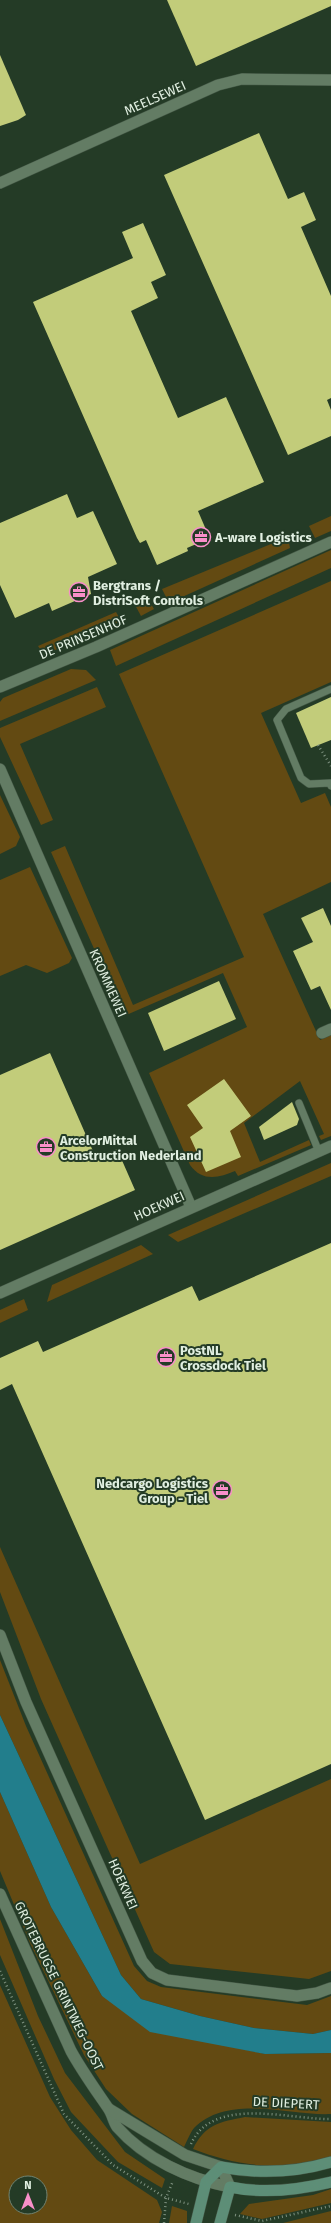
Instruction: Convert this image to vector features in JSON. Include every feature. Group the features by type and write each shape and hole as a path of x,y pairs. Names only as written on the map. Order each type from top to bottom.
{"main road":[{"path":"196,2223 206,2182 221,2167 265,2172 292,2171 331,2162"},
{"path":"220,2223 230,2187 254,2191 283,2190 331,2182"}],"street":[{"name":"MEELSEWEI","path":"0,183 218,85 242,79 331,80"},
{"name":"DE PRINSENHOF","path":"0,688 96,647 331,542"},
{"name":"KROMMEWEI","path":"0,769 191,1207"},
{"name":"HOEKWEI","path":"0,1294 191,1207 331,1146"},
{"name":"HOEKWEI","path":"0,1635 26,1702 142,1961 152,1973 167,1980 296,1996 317,1993 331,1988"},
{"name":"GROTEBRUGSE GRINTWEG-OOST","path":"0,1894 71,2051 83,2072 109,2109 117,2126 152,2156 178,2170 206,2182"},
{"name":"GROTEBRUGSE GRINTWEG-OOST","path":"109,2109 185,2156 221,2167"},
{"path":"221,2167 230,2187"},
{"path":"206,2182 230,2187"}],"lane":[{"path":"331,689 286,709 279,715 277,724 301,778 309,784 330,783 331,786"},
{"path":"299,1103 319,1152"}],"path":[{"path":"318,745 331,766"},
{"path":"0,1971 64,2114 113,2165 166,2198"},
{"name":"DE DIEPERT","path":"185,2156 194,2136 202,2127 226,2117 270,2114 331,2119"},
{"path":"164,2223 166,2198 178,2170"},
{"path":"261,2222 331,2206"}],"shaded area":[{"path":"331,516 331,531 315,538 309,526"},
{"path":"288,537 290,548 169,603 162,589"},
{"path":"331,550 331,568 116,666 110,650"},
{"path":"331,581 331,682 261,713 301,803 325,793 331,807 331,882 263,914 320,1040 331,1035 331,1136 321,1140 319,1136 324,1134 300,1081 244,1123 260,1162 309,1140 311,1145 238,1176 235,1171 217,1177 205,1176 200,1174 190,1165 149,1073 247,1027 223,973 124,1016 51,852 65,846 133,1005 244,957 119,674"},
{"path":"148,599 154,609 141,616 135,605"},
{"path":"116,612 121,621 44,655 38,646"},
{"path":"71,669 86,670 96,680 0,721 0,702 3,698"},
{"path":"97,687 106,707 20,744 53,820 41,825 0,737 0,728"},
{"path":"0,795 20,837 16,846 0,854"},
{"path":"30,867 72,958 69,963 47,973 26,965 0,976 0,880"},
{"path":"331,1163 331,1176 178,1242 168,1235"},
{"path":"141,1245 153,1254 47,1302 52,1285"},
{"path":"24,1299 28,1310 0,1323 0,1310"},
{"path":"0,1547 140,1864 331,1779 331,1971 309,1979 170,1964 154,1952 41,1699 0,1592"},
{"path":"0,1660 26,1726 134,1966 147,1981 161,1987 307,2005 331,1996 331,2030 313,2034 254,2028 200,2016 141,1999 121,1975 0,1715"},
{"path":"0,1792 51,1907 102,1996 205,2041 265,2054 331,2053 331,2114 260,2109 224,2111 208,2117 194,2128 184,2147 132,2114 106,2089 84,2055 30,1943 0,1871"},
{"path":"0,1919 38,2016 65,2073 125,2152 165,2179 162,2188 118,2162 71,2112 54,2079 0,1955"},
{"path":"0,1985 50,2097 71,2130 97,2160 157,2200 162,2212 159,2223 0,2223"},
{"path":"245,2117 331,2122 331,2157 297,2165 279,2166 227,2160 193,2149 208,2129 221,2123"},
{"path":"331,2189 331,2203 262,2219 240,2214 249,2204 313,2195"},
{"path":"172,2206 187,2211 187,2223 169,2223"},
{"path":"331,2211 331,2223 283,2223"}],"water":[{"path":"0,1715 121,1975 141,1999 200,2016 254,2028 313,2034 331,2030 331,2053 265,2054 150,2032 102,1996 51,1907 0,1792"}],"building":[{"path":"167,0 331,0 331,6 196,66"},
{"path":"0,55 26,115 18,120 0,126"},
{"path":"259,133 288,199 304,192 316,220 301,227 331,296 331,398 327,400 331,410 331,436 288,455 164,175"},
{"path":"143,223 166,275 151,282 158,298 131,311 178,418 226,397 264,482 198,511 207,532 205,533 208,539 187,548 188,551 157,565 146,540 140,543 137,538 33,302 133,258 122,232"},
{"path":"67,494 77,518 93,511 117,564 88,577 91,594 52,611 49,603 15,618 0,585 0,523"},
{"path":"331,697 331,740 311,748 296,713"},
{"path":"323,908 331,926 331,1010 320,986 311,990 293,951 313,942 301,918"},
{"path":"219,981 236,1019 164,1051 148,1013"},
{"path":"50,1053 96,1158 117,1149 135,1190 0,1250 0,1075"},
{"path":"224,1079 251,1116 230,1131 241,1157 206,1172 190,1137 203,1128 187,1105"},
{"path":"292,1102 299,1119 297,1125 264,1140 259,1127"},
{"path":"331,1243 331,1764 205,1820 12,1384 0,1390 0,1358 38,1341 43,1352 192,1286 199,1301"}],"place":[{"name":"A-ware Logistics","path":"201,537"},
{"name":"Bergtrans / DistriSoft Controls","path":"79,592"},
{"name":"ArcelorMittal Construction Nederland","path":"46,1147"},
{"name":"PostNL Crossdock Tiel","path":"166,1357"},
{"name":"Nedcargo Logistics Group - Tiel","path":"222,1490"}]}
